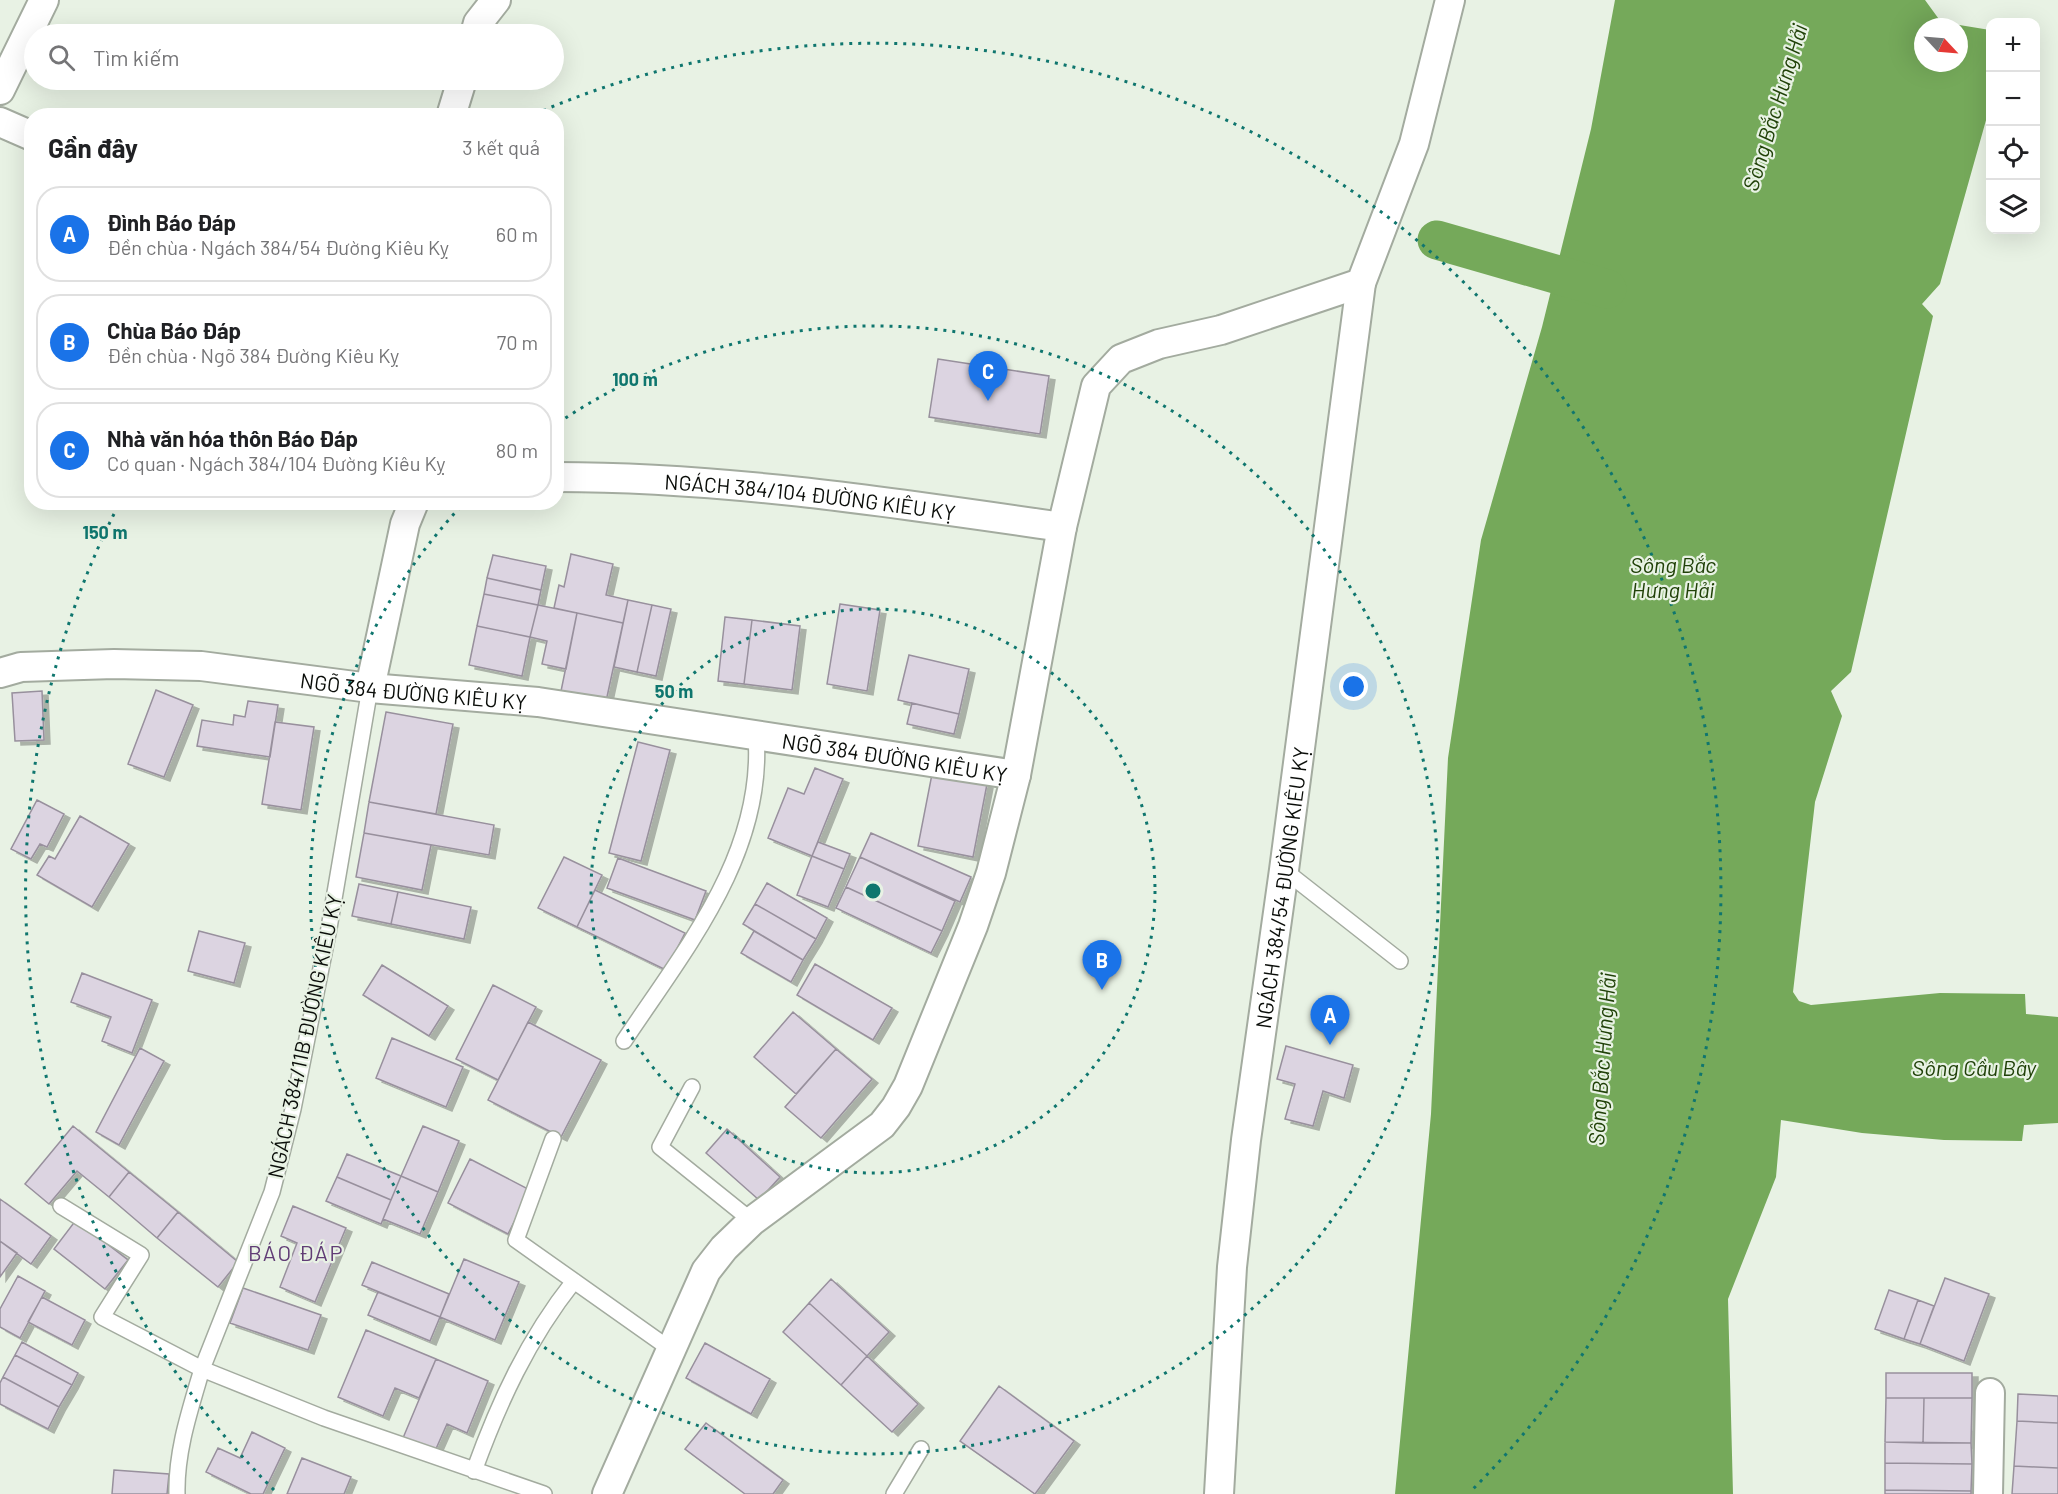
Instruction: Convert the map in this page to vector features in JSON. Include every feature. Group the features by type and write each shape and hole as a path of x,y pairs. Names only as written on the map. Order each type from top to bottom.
{"street":[{"path":"32,24 44,0"},
{"path":"478,24 496,0"},
{"name":"NGÁCH 384/54 ĐƯỜNG KIÊU KỴ","path":"1219,1494 1233,1255 1246,1140 1361,283 1414,144 1450,0"},
{"path":"0,90 24,41"},
{"path":"453,108 459,90"},
{"path":"0,122 24,132"},
{"path":"1016,775 1062,527 1096,386 1121,358 1159,344 1221,330 1361,283"},
{"name":"NGÁCH 384/104 ĐƯỜNG KIÊU KỴ","path":"564,477 706,484 825,496 1062,527"},
{"path":"370,687 405,524 411,510"},
{"name":"NGÕ 384 ĐƯỜNG KIÊU KỴ","path":"0,674 21,667 114,664 201,666 370,687 538,702 1016,775 992,873 909,1086 882,1125 752,1221 724,1248 706,1271 670,1348 612,1493"},
{"path":"1988,1494 1990,1393"}],"lane":[{"name":"NGÁCH 384/11B ĐƯỜNG KIÊU KỴ","path":"177,1494 176,1475 186,1421 202,1369 272,1192 293,1109 329,928 370,687"},
{"path":"624,1041 700,926 734,864 753,800 758,766 756,735"},
{"path":"1284,870 1400,961"},
{"path":"692,1087 660,1147 752,1221"},
{"path":"553,1139 516,1240 670,1348"},
{"path":"61,1206 141,1255 102,1317 202,1369 324,1418 544,1494"},
{"path":"474,1471 491,1423 516,1368 546,1317 574,1281"},
{"path":"894,1494 921,1449"}],"water":[{"name":"Sông Bắc Hưng Hải","path":"1615,0 1925,0 1938,18 1914,18 1914,72 1968,72 1968,26 1986,29 1986,120 1940,284 1922,304 1933,316 1851,672 1831,691 1842,716 1815,802 1793,992 1799,1001 1811,1005 1940,993 2025,994 2026,1014 2058,1017 2058,1123 2024,1125 2022,1141 1944,1140 1862,1133 1781,1120 1776,1177 1728,1299 1733,1494 1395,1494 1431,1114 1448,758 1481,540 1542,327 1591,129"}],"building":[{"path":"938,359 1049,376 1040,434 929,417"},
{"path":"571,554 613,564 606,595 628,600 623,623 554,608 559,585 564,587"},
{"path":"493,555 546,566 541,590 487,578"},
{"path":"487,578 541,590 538,605 484,594"},
{"path":"484,594 538,605 530,637 477,626"},
{"path":"628,600 652,605 637,672 614,667"},
{"path":"840,604 880,610 867,691 827,684"},
{"path":"538,605 577,613 566,669 542,664 547,641 530,637"},
{"path":"652,605 671,609 656,676 637,672"},
{"path":"577,613 623,623 605,706 560,696"},
{"path":"725,617 752,620 744,684 718,681"},
{"path":"752,620 800,626 792,690 744,684"},
{"path":"477,626 530,637 522,676 469,665"},
{"path":"909,655 969,669 959,714 898,700"},
{"path":"156,690 193,705 164,777 128,764"},
{"path":"42,691 44,740 15,741 12,693"},
{"path":"248,701 278,705 270,757 197,746 202,720 233,725 234,715 245,717"},
{"path":"912,703 959,714 954,734 907,724"},
{"path":"386,712 453,724 436,814 369,802"},
{"path":"275,722 314,727 301,810 262,804"},
{"path":"638,742 670,750 641,861 609,853"},
{"path":"815,768 843,779 812,856 768,838 788,788 804,794"},
{"path":"932,774 987,784 973,857 918,846"},
{"path":"37,800 64,814 47,847 40,844 31,859 11,849"},
{"path":"369,802 494,825 489,855 364,833"},
{"path":"80,816 129,844 92,907 37,875 49,856 55,859"},
{"path":"364,833 431,845 422,890 356,877"},
{"path":"871,833 971,877 960,902 860,857"},
{"path":"818,842 850,854 844,869 812,856"},
{"path":"812,856 844,869 828,907 797,895"},
{"path":"564,857 602,875 577,927 538,908"},
{"path":"860,857 955,901 942,931 846,887"},
{"path":"618,858 706,891 695,920 607,888"},
{"path":"767,883 827,918 816,939 755,904"},
{"path":"359,884 398,892 391,924 352,916"},
{"path":"846,887 942,931 931,953 836,908"},
{"path":"595,890 685,933 666,970 577,927"},
{"path":"398,892 471,907 464,939 391,924"},
{"path":"755,904 816,939 803,960 743,924"},
{"path":"199,931 245,943 234,983 188,971"},
{"path":"754,931 803,960 791,982 741,953"},
{"path":"815,964 892,1008 873,1040 797,995"},
{"path":"382,965 448,1006 429,1036 363,995"},
{"path":"82,973 152,1000 132,1053 102,1041 111,1017 71,1002"},
{"path":"493,985 536,1007 498,1080 456,1059"},
{"path":"793,1012 836,1049 796,1094 754,1057"},
{"path":"528,1022 601,1060 561,1137 488,1100"},
{"path":"392,1038 463,1067 446,1107 376,1078"},
{"path":"1286,1046 1353,1065 1344,1098 1323,1091 1313,1126 1285,1119 1295,1084 1277,1079"},
{"path":"140,1048 164,1061 119,1145 96,1132"},
{"path":"836,1049 872,1079 821,1138 785,1107"},
{"path":"73,1126 129,1172 109,1197 77,1171 49,1204 25,1184"},
{"path":"423,1126 459,1141 438,1192 401,1176"},
{"path":"727,1129 780,1177 759,1200 706,1153"},
{"path":"347,1154 401,1176 391,1200 337,1177"},
{"path":"470,1159 530,1190 508,1234 448,1203"},
{"path":"129,1172 178,1212 157,1238 109,1197"},
{"path":"401,1176 438,1192 420,1234 383,1219"},
{"path":"337,1177 391,1200 381,1224 326,1201"},
{"path":"0,1199 51,1236 31,1264 0,1241"},
{"path":"293,1206 346,1228 315,1302 280,1287 297,1243 281,1236"},
{"path":"178,1212 238,1262 218,1287 157,1238"},
{"path":"76,1220 128,1260 105,1289 54,1249"},
{"path":"0,1241 17,1253 0,1277"},
{"path":"464,1259 519,1282 495,1340 440,1317"},
{"path":"372,1262 449,1294 440,1317 362,1285"},
{"path":"18,1276 45,1291 20,1338 0,1327 0,1309"},
{"path":"1945,1278 1989,1294 1964,1361 1920,1344"},
{"path":"831,1279 889,1332 867,1356 809,1303"},
{"path":"243,1288 321,1315 308,1350 230,1323"},
{"path":"1889,1290 1918,1300 1904,1339 1875,1329"},
{"path":"378,1292 440,1317 430,1341 368,1315"},
{"path":"42,1297 85,1320 72,1345 28,1322"},
{"path":"1918,1300 1934,1306 1920,1344 1904,1339"},
{"path":"809,1303 867,1356 841,1385 783,1332"},
{"path":"366,1330 436,1359 419,1398 395,1388 383,1416 338,1397"},
{"path":"22,1342 78,1373 72,1385 15,1355"},
{"path":"705,1343 770,1379 751,1414 686,1378"},
{"path":"15,1355 72,1385 59,1407 3,1377"},
{"path":"867,1356 918,1404 892,1432 841,1385"},
{"path":"436,1359 488,1381 467,1433 447,1424 435,1451 403,1438"},
{"path":"1886,1373 1972,1373 1972,1398 1886,1398"},
{"path":"3,1377 59,1407 48,1429 0,1404 0,1383"},
{"path":"999,1386 1074,1441 1035,1494 960,1441"},
{"path":"2018,1394 2058,1396 2058,1423 2017,1421"},
{"path":"1886,1398 1924,1398 1923,1443 1885,1442"},
{"path":"1924,1398 1972,1398 1971,1443 1923,1443"},
{"path":"2017,1421 2058,1423 2058,1468 2014,1466"},
{"path":"706,1423 783,1480 773,1494 745,1494 685,1449"},
{"path":"252,1432 285,1448 263,1494 251,1494 206,1472 218,1448 240,1458"},
{"path":"1885,1442 1971,1443 1972,1464 1885,1463"},
{"path":"302,1458 351,1477 344,1494 287,1494"},
{"path":"1885,1463 1972,1464 1971,1491 1885,1490"},
{"path":"2014,1466 2058,1468 2058,1494 2012,1494"},
{"path":"114,1470 169,1474 167,1494 112,1494"},
{"path":"1885,1490 1971,1491 1971,1494 1885,1494"}],"waterway":[{"path":"1437,240 1607,289"}],"place":[{"name":"Nhà văn hóa thôn Báo Đáp","path":"988,401"},
{"name":"Chùa Báo Đáp","path":"1102,990"},
{"name":"Đình Báo Đáp","path":"1330,1045"}],"district":[{"name":"BÁO ĐÁP","path":"296,1252"}],"water label":[{"name":"Sông Cầu Bây","path":"1974,1067"}]}
